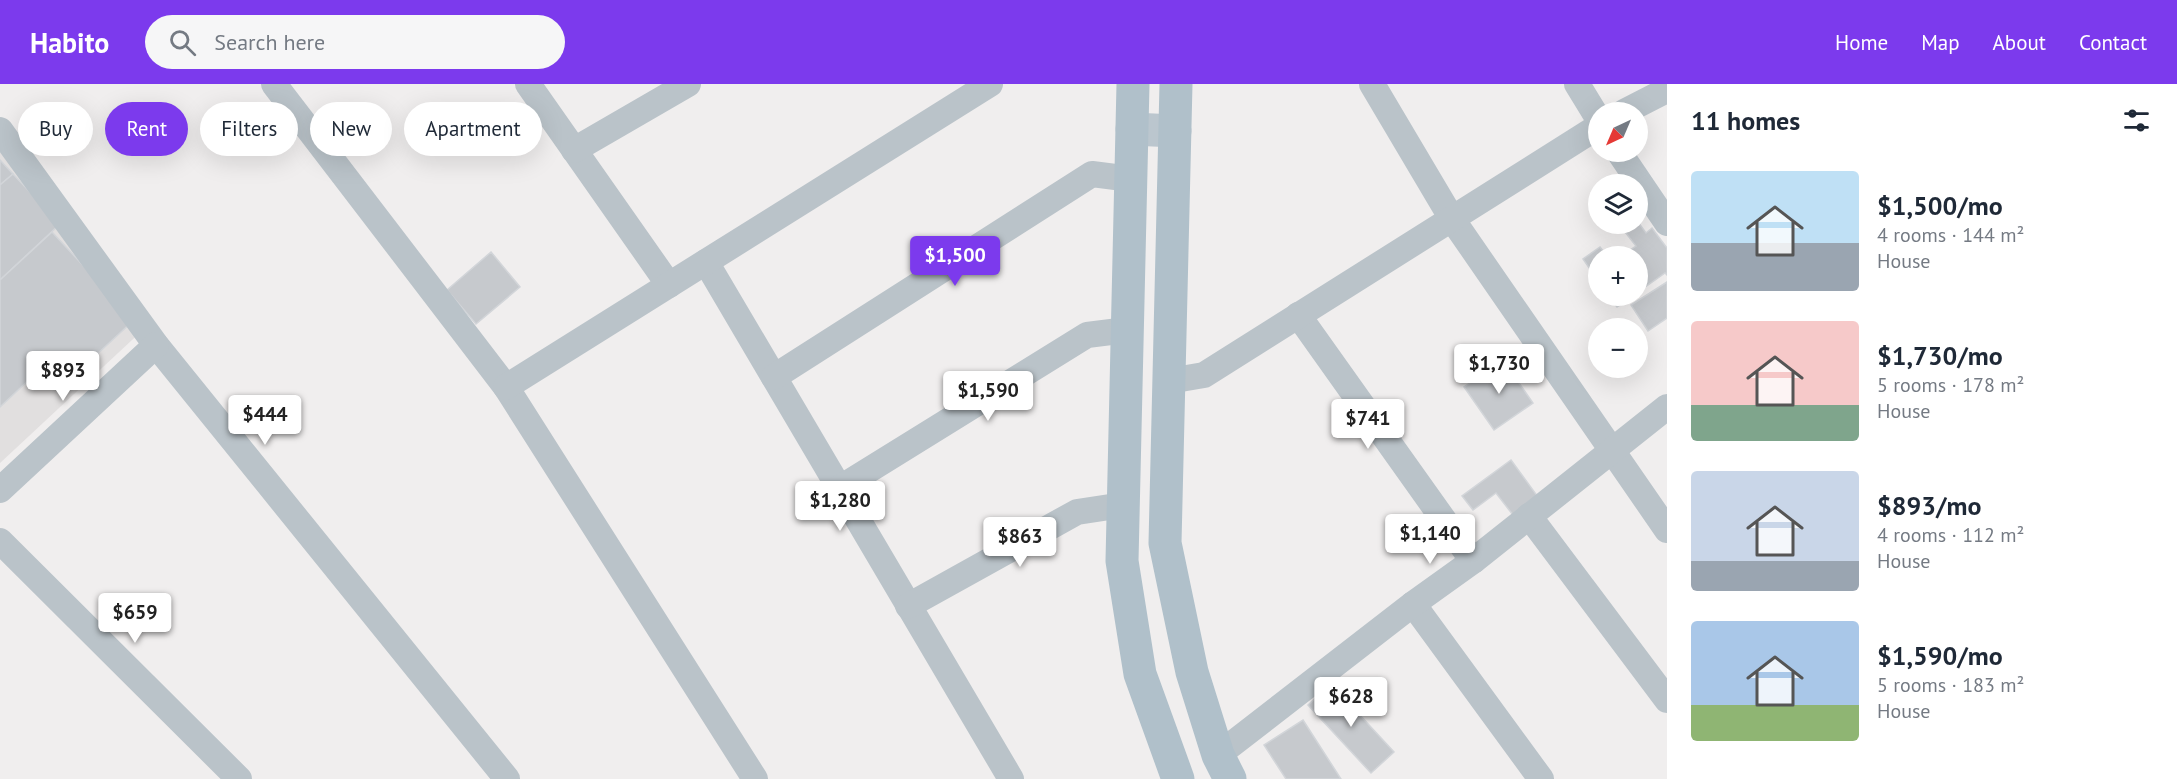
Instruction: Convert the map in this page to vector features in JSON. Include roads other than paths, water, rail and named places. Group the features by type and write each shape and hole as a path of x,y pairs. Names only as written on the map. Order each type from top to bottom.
{"main road":[{"path":"1133,84 1122,561 1140,674 1178,779"},
{"path":"1176,84 1165,543 1192,672 1224,767"}],"street":[{"path":"274,84 507,387 755,779"},
{"path":"528,84 669,285"},
{"path":"574,150 688,84"},
{"path":"507,387 990,84"},
{"path":"1372,84 1452,219 1667,530"},
{"path":"1577,84 1588,102"},
{"path":"1644,102 1667,90"},
{"path":"1132,129 1175,131"},
{"path":"0,130 156,345 507,779"},
{"path":"1169,381 1204,375 1588,133"},
{"path":"1626,162 1667,223"},
{"path":"774,377 1092,174 1131,178"},
{"path":"706,262 1011,779"},
{"path":"1298,315 1473,561"},
{"path":"840,488 1087,335 1127,330"},
{"path":"0,490 156,345"},
{"path":"1224,767 1413,604 1473,561 1667,407"},
{"path":"909,606 1077,512 1123,505"},
{"path":"1529,516 1667,700"},
{"path":"0,541 239,779"},
{"path":"1413,604 1541,779"}]}
